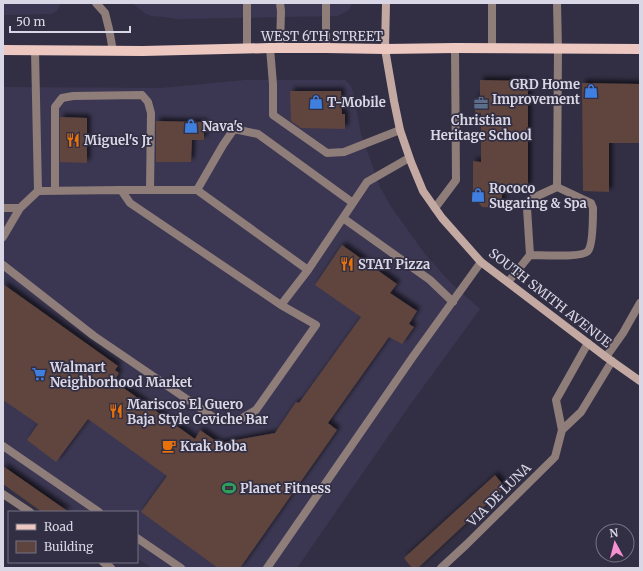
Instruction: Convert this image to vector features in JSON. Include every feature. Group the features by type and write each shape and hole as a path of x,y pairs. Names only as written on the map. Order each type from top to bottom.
{"main road":[{"name":"SOUTH SMITH AVENUE","path":"386,3 385,49 394,102 400,130 423,191 442,218 481,262 640,381"},
{"name":"WEST 6TH STREET","path":"3,50 113,51 275,48 640,49"}],"street":[{"path":"98,3 105,13 113,51"},
{"path":"247,3 247,49"},
{"path":"326,3 326,48"},
{"path":"492,3 492,48"},
{"path":"557,3 557,187"},
{"path":"281,6 275,48 273,115 327,153 344,152 400,130"},
{"path":"435,208 456,180 455,48"},
{"path":"35,51 38,191"},
{"path":"55,191 55,107 62,98 74,96 142,95 148,102 151,113 150,190"},
{"path":"197,190 234,129 258,134 352,203"},
{"path":"281,305 308,270 367,182 410,158"},
{"path":"508,282 530,256 527,208 529,202 533,198 557,187 591,203 593,208 591,244 588,251 574,256 530,256"},
{"path":"3,265 94,336 216,419 237,421 256,410 316,325 281,305 130,203 121,190"},
{"path":"3,237 20,208 38,191 197,190 308,270"},
{"path":"3,208 20,208"},
{"path":"342,218 430,280 452,302"},
{"path":"267,568 412,358 481,262"},
{"path":"562,430 581,412 640,303"},
{"name":"VIA DE LUNA","path":"440,568 467,544 555,456 562,430 556,400 588,343"},
{"path":"3,446 98,511"},
{"path":"3,494 28,511"},
{"path":"138,539 181,568"}],"shaded area":[{"path":"3,3 60,3 60,5 57,11 52,14 3,15"},
{"path":"132,3 352,3 349,10 338,16 177,19 146,14"},
{"path":"245,80 345,80 353,91 361,134 380,187 392,208 425,254 450,282 480,309 407,409 297,568 152,568 138,559 138,511 71,511 3,464 3,87 160,88"}],"building":[{"path":"480,80 528,81 528,187 502,187 502,208 482,207 473,196 473,161 481,162 481,113 475,113 475,98 480,98"},
{"path":"582,83 640,84 640,143 609,143 609,192 583,191"},
{"name":"T-Mobile","path":"290,91 341,91 342,114 345,114 345,129 301,128 291,121"},
{"name":"Miguel's Jr","path":"60,117 87,118 87,163 60,162"},
{"path":"156,121 204,122 204,140 192,140 191,162 156,162"},
{"path":"342,245 397,284 390,293 417,311 409,324 414,327 402,344 389,337 328,423 337,430 240,568 218,568 141,512 167,476 88,419 56,462 27,440 38,424 3,400 3,284 118,366 115,370 119,373 114,381 195,439 200,430 219,443 275,433 296,402 299,403 361,317 315,285"},
{"path":"3,466 68,511 41,511 3,484"},
{"path":"495,475 505,487 418,568 412,568 404,558"}],"place":[{"name":"GRD Home Improvement","path":"591,91"},
{"name":"T-Mobile","path":"316,102"},
{"name":"Christian Heritage School","path":"481,103"},
{"name":"Nava's","path":"191,126"},
{"name":"Miguel's Jr","path":"73,140"},
{"name":"Rococo Sugaring & Spa","path":"478,195"},
{"name":"STAT Pizza","path":"347,264"},
{"name":"Walmart Neighborhood Market","path":"39,374"},
{"name":"Mariscos El Guero Baja Style Ceviche Bar","path":"116,411"},
{"name":"Krak Boba","path":"169,446"},
{"name":"Planet Fitness","path":"229,488"}]}
